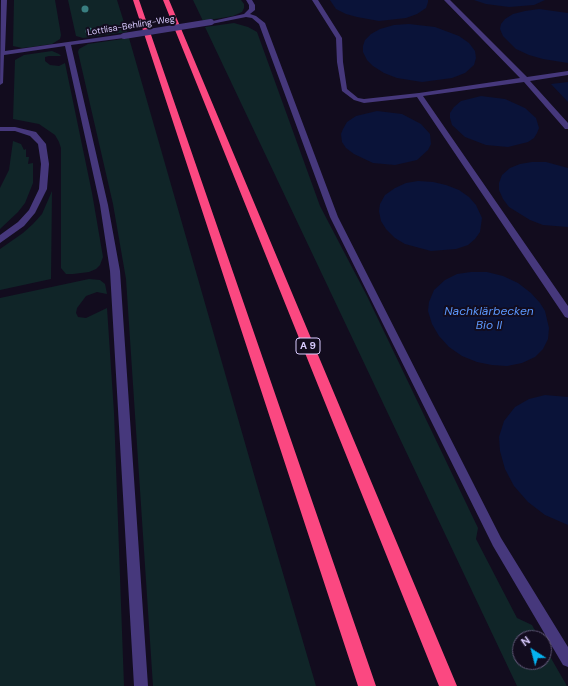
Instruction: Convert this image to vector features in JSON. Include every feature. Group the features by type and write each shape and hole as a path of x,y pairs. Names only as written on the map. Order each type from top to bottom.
{"highway":[{"path":"136,0 367,686"},
{"name":"A 9","path":"166,0 448,686"}],"street":[{"path":"0,83 4,0"},
{"path":"246,15 252,10 252,5 249,0"},
{"path":"315,0 340,38 340,62 344,90 356,99 364,100 418,95 568,73"},
{"path":"447,0 525,80 568,127"},
{"path":"246,15 254,17 262,23 337,224 497,542 568,660"},
{"name":"Lottlisa-Behling-Weg","path":"1,54 124,36 237,18 246,15"},
{"path":"68,44 104,205 115,271 141,686"},
{"path":"418,95 568,314"},
{"path":"0,129 15,129 33,134 42,144 45,164 43,189 32,211 21,224 0,240"}],"green space":[{"path":"14,0 55,0 61,35 60,39 52,44 22,48 13,46"},
{"path":"68,0 117,0 127,32 83,38 76,36"},
{"path":"193,0 241,0 244,4 244,8 242,12 233,16 203,21"},
{"path":"234,23 248,27 257,32 320,206 367,296 478,528 476,539 517,618 532,625 535,630 512,630 512,670 552,670 552,660 567,686 517,686 205,27"},
{"path":"129,38 316,686 153,686 126,279 113,204 78,52 79,49 88,44"},
{"path":"52,51 61,56 45,57 45,61 50,65 59,66 65,63 92,193 103,257 100,265 96,269 89,272 66,274 61,268 61,148 59,142 55,135 39,124 13,119 15,60 24,55"},
{"path":"13,141 21,144 24,150 26,149 26,157 29,157 28,164 33,163 33,183 25,203 0,229 0,188 9,170"},
{"path":"52,191 51,279 0,290 0,249 23,233 42,214"},
{"path":"89,279 100,280 105,284 107,294 97,292 86,296 77,308 76,313 78,317 86,318 107,308 114,413 124,686 0,686 0,298"}],"water":[{"path":"330,0 428,0 428,2 426,8 417,14 406,18 379,21 346,14 336,9"},
{"path":"474,0 545,0 534,5 509,7 486,4"},
{"path":"539,9 568,13 568,63 529,55 516,49 503,36 500,29 501,24 505,19 513,14"},
{"path":"409,24 435,27 459,36 469,43 475,51 476,58 474,65 465,73 452,78 422,82 397,78 384,73 367,60 363,52 363,46 365,40 371,34 380,29 394,25"},
{"path":"568,82 568,102 551,84"},
{"path":"481,96 505,99 525,108 536,118 539,128 534,138 528,142 508,147 486,145 465,137 452,125 450,113 461,101"},
{"path":"377,111 402,114 421,124 430,134 431,144 428,150 417,160 395,165 373,163 354,154 346,148 342,142 341,134 347,122 356,116"},
{"path":"546,162 568,168 568,227 543,225 530,220 509,207 503,199 499,190 499,183 502,175 510,168 520,164"},
{"path":"418,181 446,185 459,190 469,197 476,205 482,218 480,232 475,239 468,245 456,249 431,251 405,244 395,238 386,229 381,221 379,211 380,204 385,195 406,183"},
{"name":"Nachklärbecken Bio II","path":"487,272 503,276 518,283 531,293 540,303 545,311 549,328 548,339 543,349 535,357 522,363 507,366 477,362 462,356 449,347 439,336 432,324 428,311 429,302 434,290 445,280 457,274"},
{"path":"545,395 568,397 568,525 545,515 528,502 514,486 505,469 500,451 499,437 504,421 515,407 529,399"}]}
